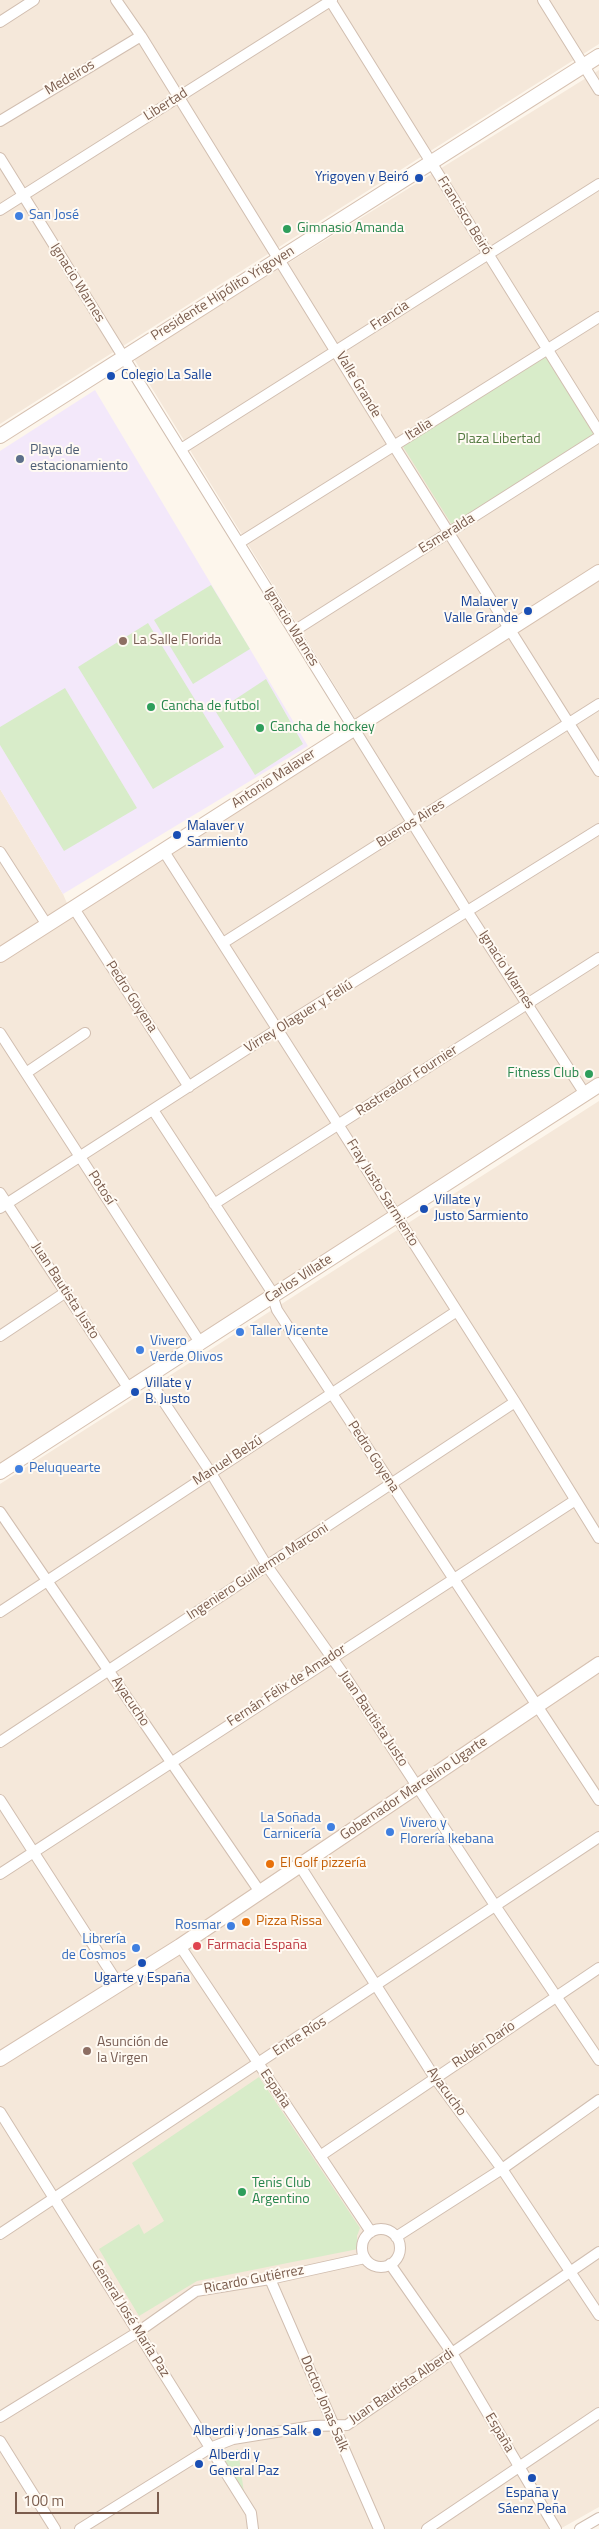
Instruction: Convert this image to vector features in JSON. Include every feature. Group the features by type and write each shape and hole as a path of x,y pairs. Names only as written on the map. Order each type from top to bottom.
{"street":[{"path":"0,22 34,0"},
{"name":"Valle Grande","path":"116,0 141,36 337,350 394,446 599,771"},
{"name":"Libertad","path":"0,210 331,0"},
{"name":"Francisco Beiró","path":"331,0 430,163 599,432"},
{"path":"543,0 599,90"},
{"name":"Medeiros","path":"0,121 141,36"},
{"name":"Presidente Hipólito Yrigoyen","path":"0,436 599,56"},
{"name":"Ignacio Warnes","path":"0,158 467,911 585,1094"},
{"name":"Francia","path":"181,449 599,184"},
{"name":"Italia","path":"239,543 599,316"},
{"name":"Esmeralda","path":"294,631 599,437"},
{"name":"Antonio Malaver","path":"0,955 599,572"},
{"name":"Buenos Aires","path":"223,943 599,704"},
{"name":"Virrey Olaguer y Feliú","path":"4,1206 80,1155 278,1029 599,829"},
{"name":"Fray Justo Sarmiento","path":"163,850 515,1402 599,1538"},
{"path":"0,852 47,925"},
{"name":"Pedro Goyena","path":"73,907 189,1087"},
{"name":"Rastreador Fournier","path":"214,1204 599,958"},
{"name":"Potosí","path":"0,1033 201,1344"},
{"path":"26,1073 85,1033"},
{"name":"Carlos Villate","path":"0,1472 201,1344 396,1215 599,1086"},
{"name":"Pedro Goyena","path":"153,1110 270,1289 277,1310 331,1394 599,1800"},
{"name":"Juan Bautista Justo","path":"0,1193 4,1206 66,1292 129,1389"},
{"path":"0,1336 66,1292"},
{"name":"Manuel Belzú","path":"0,1612 457,1311"},
{"name":"Juan Bautista Justo","path":"148,1378 211,1473 267,1566 331,1657 599,2060"},
{"name":"Ingeniero Guillermo Marconi","path":"0,1742 515,1402"},
{"name":"Fernán Félix de Amador","path":"0,1874 574,1500"},
{"name":"Ayacucho","path":"0,1512 260,1892"},
{"name":"Gobernador Marcelino Ugarte","path":"0,2059 180,1946 599,1664"},
{"path":"0,1800 119,1985"},
{"name":"Entre Ríos","path":"0,2234 55,2200 599,1838"},
{"name":"Ayacucho","path":"300,1866 435,2078 502,2169 599,2315"},
{"name":"España","path":"180,1946 371,2232"},
{"name":"Rubén Darío","path":"320,2156 599,1968"},
{"path":"396,2237 502,2169 599,2100"},
{"name":"General José María Paz","path":"0,2112 251,2513 253,2529"},
{"path":"387,2231 396,2237 399,2243 398,2255 390,2264 373,2265 364,2258 362,2252 364,2241 371,2232 387,2231"},
{"name":"Juan Bautista Alberdi","path":"80,2529 210,2448 233,2439 313,2426 347,2425 599,2252"},
{"name":"Ricardo Gutiérrez","path":"0,2418 138,2332 196,2291 270,2279 364,2258"},
{"name":"España","path":"390,2264 452,2353 556,2529"},
{"name":"Doctor Jonas Salk","path":"270,2279 379,2529"},
{"path":"427,2529 599,2413"},
{"path":"0,2441 55,2529"},
{"path":"580,2529 599,2518"}],"shaded area":[{"path":"0,0 599,0 599,44 0,424"},
{"path":"599,70 599,823 461,910 579,1092 0,1468 0,789 63,894 70,910 359,725 134,359"},
{"name":"La Salle Florida","path":"95,390 308,746 63,894 0,789 0,451"},
{"path":"599,829 599,1085 585,1094 467,911"},
{"path":"599,1101 599,2507 560,2529 0,2529 0,1484"}],"green space":[{"name":"Plaza Libertad","path":"546,355 596,435 452,525 402,445"},
{"path":"211,585 250,649 193,684 154,620"},
{"name":"Cancha de futbol","path":"148,623 224,747 153,789 78,667"},
{"name":"Cancha de hockey","path":"266,679 303,744 255,775 216,712"},
{"path":"65,688 137,808 64,851 0,745 0,727"},
{"name":"Tenis Club Argentino","path":"259,2077 360,2228 357,2236 358,2249 197,2281 139,2316 99,2249 139,2224 144,2234 164,2221 132,2163"},
{"path":"238,2449 244,2493 220,2456"}],"place":[{"name":"Yrigoyen y Beiró","path":"419,178"},
{"name":"San José","path":"19,216"},
{"name":"Gimnasio Amanda","path":"287,229"},
{"name":"Colegio La Salle","path":"111,376"},
{"name":"Playa de estacionamiento","path":"20,459"},
{"name":"Malaver y Valle Grande","path":"528,611"},
{"name":"La Salle Florida","path":"123,641"},
{"name":"Cancha de futbol","path":"151,707"},
{"name":"Cancha de hockey","path":"260,728"},
{"name":"Malaver y Sarmiento","path":"177,835"},
{"name":"Fitness Club","path":"589,1074"},
{"name":"Villate y Justo Sarmiento","path":"424,1209"},
{"name":"Taller Vicente","path":"240,1332"},
{"name":"Vivero Verde Olivos","path":"140,1350"},
{"name":"Villate y B. Justo","path":"135,1392"},
{"name":"Peluquearte","path":"19,1469"},
{"name":"La Soñada Carnicería","path":"331,1827"},
{"name":"Vivero y Florería Ikebana","path":"390,1832"},
{"name":"El Golf pizzería","path":"270,1864"},
{"name":"Pizza Rissa","path":"246,1922"},
{"name":"Rosmar","path":"231,1926"},
{"name":"Farmacia España","path":"197,1946"},
{"name":"Librería de Cosmos","path":"136,1948"},
{"name":"Ugarte y España","path":"142,1963"},
{"name":"Asunción de la Virgen","path":"87,2051"},
{"name":"Tenis Club Argentino","path":"242,2192"},
{"name":"Alberdi y Jonas Salk","path":"317,2432"},
{"name":"Alberdi y General Paz","path":"199,2464"},
{"name":"España y Sáenz Peña","path":"532,2478"}]}
